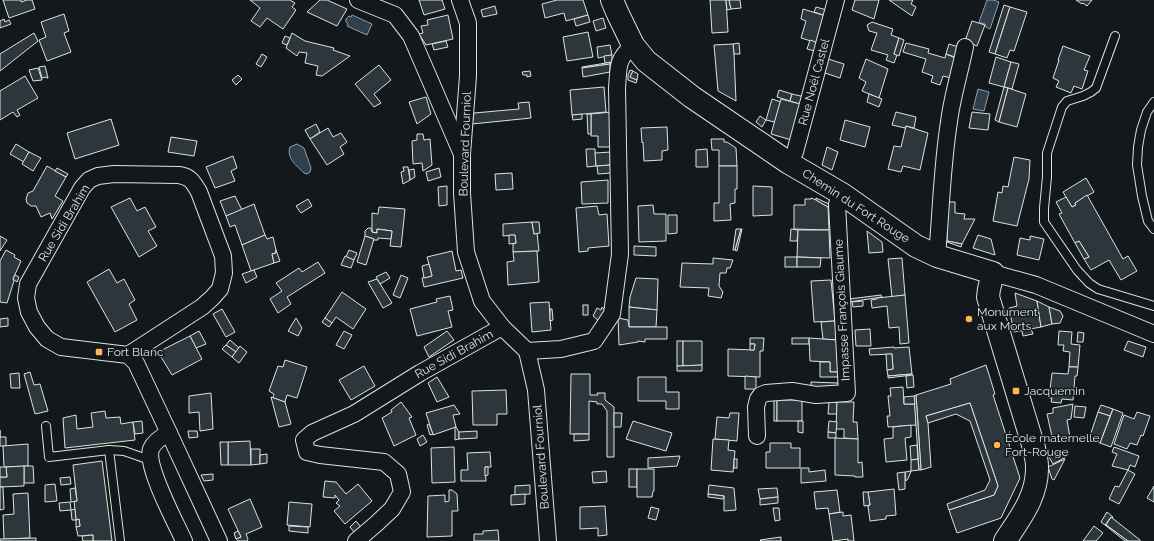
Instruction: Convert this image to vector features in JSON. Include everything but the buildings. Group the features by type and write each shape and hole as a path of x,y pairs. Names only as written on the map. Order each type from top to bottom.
{"main road":[{"name":"Chemin du Fort Rouge","path":"612,0 633,45 646,61 692,97 789,163 842,194 916,246 937,256 993,273"},
{"path":"993,273 988,289 988,297 1034,448 1037,466 1036,482 1032,497 1005,541"}],"street":[{"path":"358,0 395,15 411,36 462,154"},
{"name":"Boulevard Fourniol","path":"460,0 468,24 468,76 462,154 462,193 466,252 482,301 502,327"},
{"name":"Rue Noël Castel","path":"789,163 795,152 836,0"},
{"path":"527,351 561,349 594,341 612,314 620,254 617,88 619,64 624,54 633,45"},
{"path":"937,256 944,162 949,120 966,47"},
{"name":"Rue Sidi Brahim","path":"114,174 179,175 187,177 194,183 199,192 223,256 224,273 220,289 202,307 128,355 61,347 47,339 37,327 29,312 26,298 28,284 82,188 89,180 98,176 114,174"},
{"name":"Impasse François Giaume","path":"757,436 756,407 758,399 761,395 766,393 792,391 816,395 847,393 837,204 842,194"},
{"name":"Chemin du Fort Rouge","path":"993,273 1036,285 1154,334"},
{"name":"Rue Sidi Brahim","path":"356,541 392,509 402,492 398,474 384,462 320,455 307,452 304,440 312,433 354,414 420,373 502,327 527,351"},
{"name":"Boulevard Fourniol","path":"527,351 536,390 548,541"},
{"path":"128,355 136,363 219,541"},
{"path":"169,433 161,438 151,448 150,460 154,476 184,541"}],"lane":[{"path":"1115,36 1096,88 1083,96 1067,101 1062,107 1047,153 1048,176 1044,208 1044,222 1077,270 1089,283 1098,289 1154,306"},
{"path":"1154,102 1147,112 1141,130 1137,165 1148,222 1154,229"},
{"path":"46,426 49,456 109,450 124,451 150,460"},
{"path":"109,450 120,541"}],"water":[{"path":"987,0 999,2 990,29 986,27 985,24 979,22"},
{"path":"352,15 372,24 367,35 347,26 348,24 346,19"},
{"path":"978,89 989,92 984,111 973,109"},
{"path":"297,144 304,148 311,168 310,172 307,174 295,165 290,155 290,147"}],"place":[{"name":"Monument aux Morts","path":"969,319"},
{"name":"Fort Blanc","path":"99,352"},
{"name":"Jacquemin","path":"1016,391"},
{"name":"École maternelle Fort-Rouge","path":"997,445"}]}
